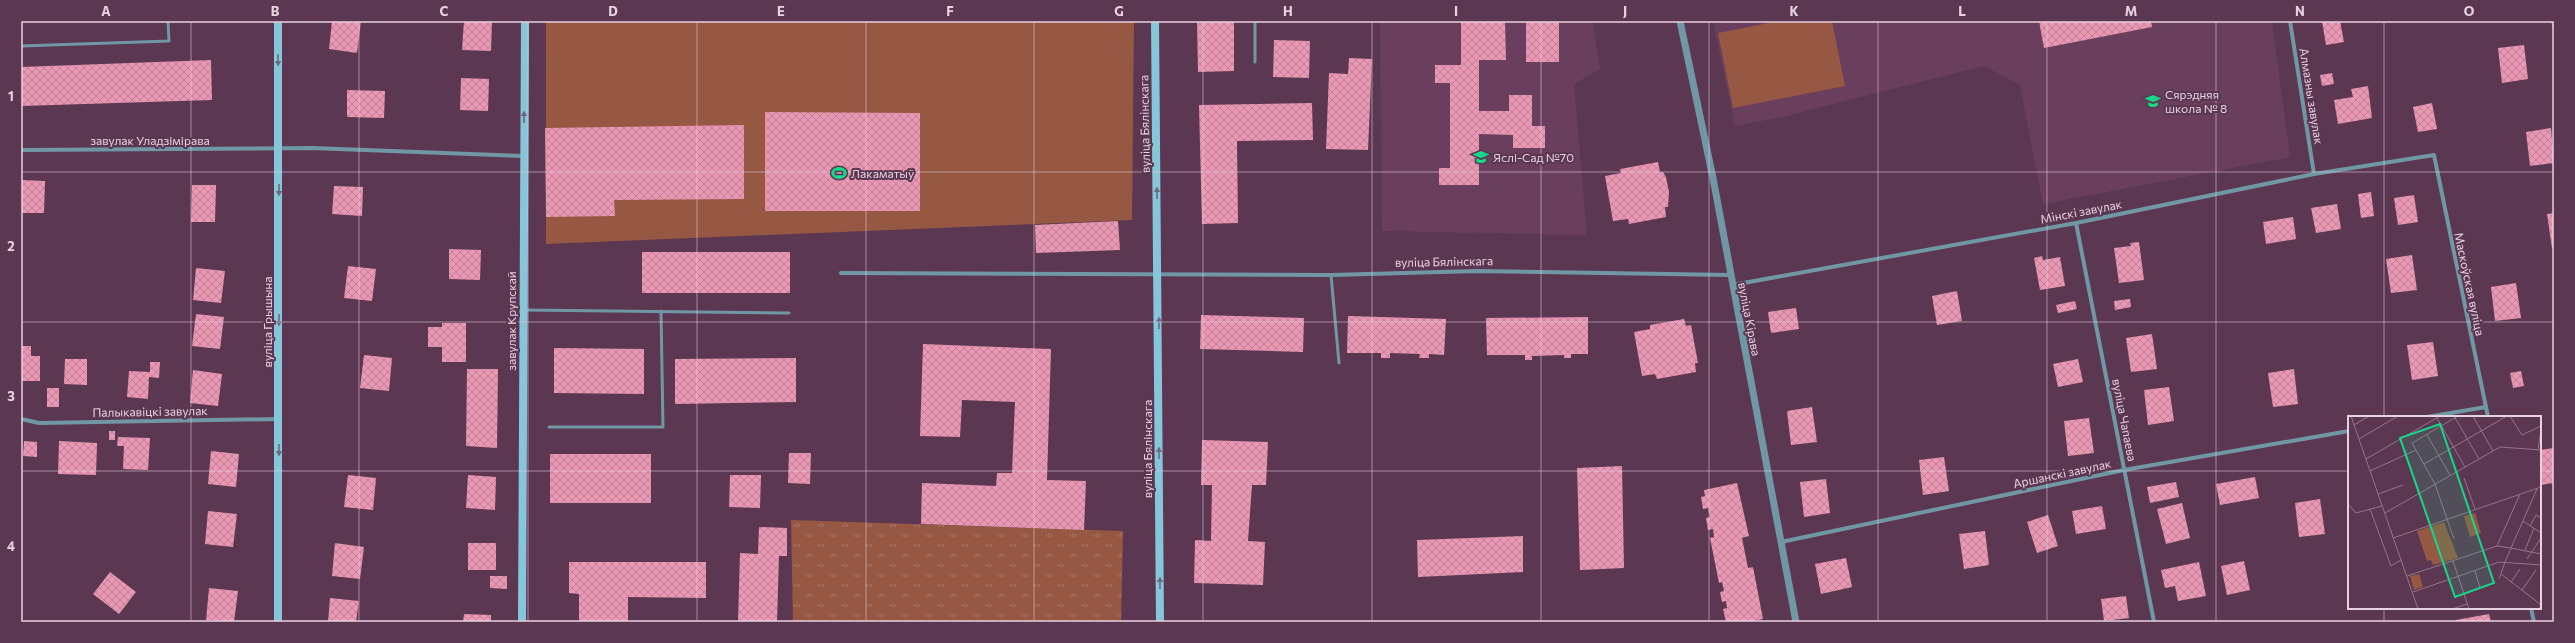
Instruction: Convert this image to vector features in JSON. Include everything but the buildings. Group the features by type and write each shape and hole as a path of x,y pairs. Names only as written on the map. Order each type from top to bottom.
{"main road":[{"name":"вуліца Грышына","path":"278,21 278,622"},
{"name":"завулак Крупскай","path":"522,622 523,156 525,21"},
{"name":"вуліца Бялінскага","path":"1155,21 1160,622"}],"street":[{"name":"вуліца Кірава","path":"1680,21 1796,622"},
{"name":"Алмазны завулак","path":"2290,21 2314,174"},
{"path":"2553,21 2554,25"},
{"name":"завулак Уладзімірава","path":"21,150 279,149 523,156"},
{"name":"Мінскі завулак","path":"1732,285 2076,223 2314,174 2434,155"},
{"name":"Маскоўская вуліца","path":"2434,155 2488,416"},
{"name":"вуліца Чапаева","path":"2076,223 2154,622"},
{"name":"вуліца Бялінскага","path":"841,273 1332,275 1477,271 1730,275"},
{"path":"2433,416 2486,407"},
{"name":"Палыкавіцкі завулак","path":"21,419 39,423 279,419"},
{"name":"Аршанскі завулак","path":"1781,542 2124,470 2348,431"},
{"path":"2531,609 2534,622"}],"lane":[{"path":"21,46 168,42 168,21"},
{"path":"1255,21 1255,62"},
{"path":"1332,275 1339,363"},
{"path":"523,310 789,312"},
{"path":"550,427 663,427 661,311"}],"shaded area":[{"name":"Яслі-Сад №70","path":"1380,21 1593,21 1600,69 1574,84 1587,235 1382,231"},
{"name":"Сярэдняя школа № 8","path":"1713,21 2272,21 2290,157 2043,204 2020,85 1984,66 1786,116 1735,126"}],"green space":[{"name":"Лакаматыў","path":"546,21 1134,21 1132,220 546,244"},
{"path":"1779,21 1832,21 1845,86 1733,108 1718,33"},
{"path":"791,520 1123,531 1121,622 793,622"}],"place":[{"name":"Сярэдняя школа № 8","path":"2153,101"},
{"name":"Яслі-Сад №70","path":"1481,157"},
{"name":"Лакаматыў","path":"839,173"}]}
